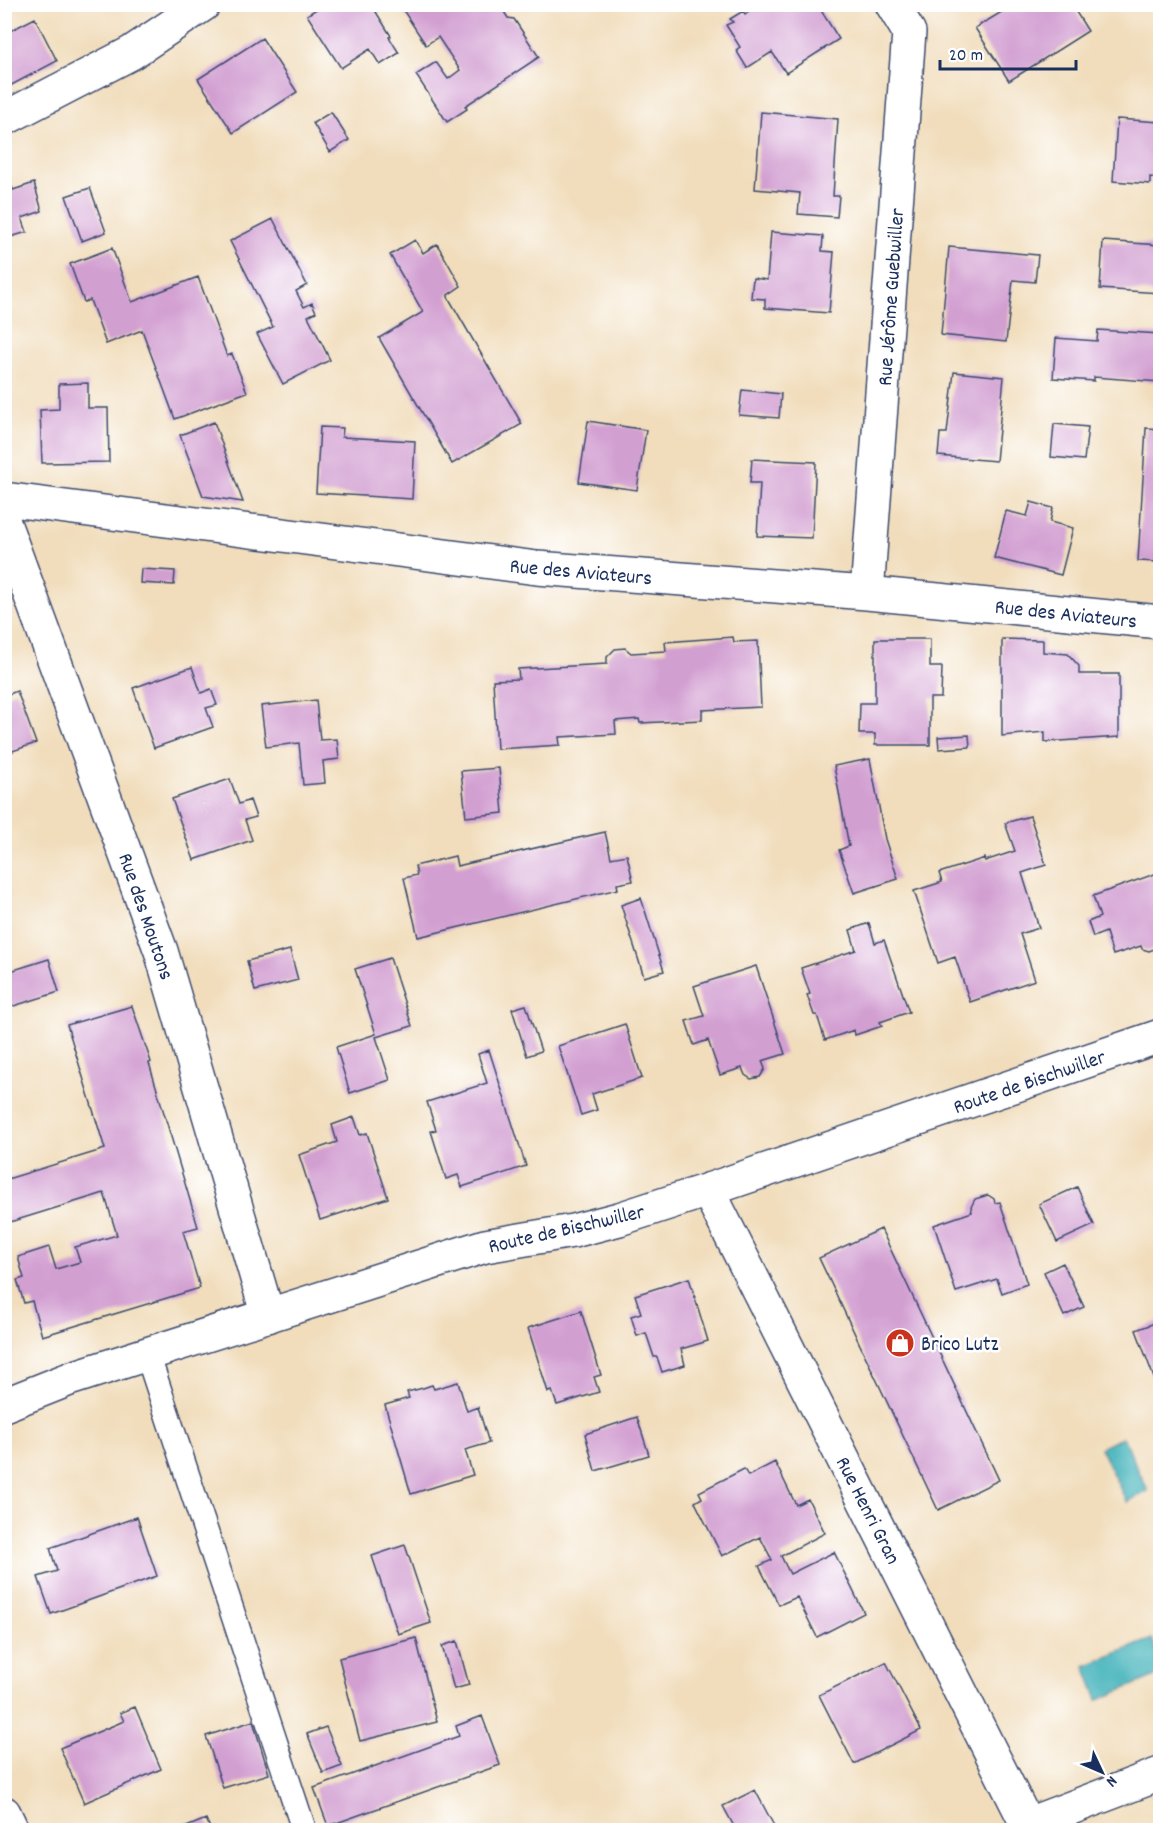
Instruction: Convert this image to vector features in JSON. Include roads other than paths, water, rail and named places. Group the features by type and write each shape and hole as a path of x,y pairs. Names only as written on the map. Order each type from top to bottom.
{"street":[{"path":"4,119 131,52 204,4"},
{"name":"Rue Jérôme Guebwiller","path":"867,593 909,32 892,4"},
{"name":"Rue des Aviateurs","path":"4,499 537,568 867,593 1161,622"},
{"name":"Rue des Moutons","path":"4,523 161,951 268,1316"},
{"name":"Route de Bischwiller","path":"4,1405 72,1378 147,1353 485,1246 573,1231 619,1219 1161,1036"},
{"name":"Rue Henri Gran","path":"708,1190 1028,1828"},
{"path":"1028,1828 1161,1774"},
{"path":"4,1813 12,1830"}],"lane":[{"path":"147,1353 304,1830"}],"water":[{"path":"1123,1437 1148,1491 1127,1502 1100,1448"},
{"path":"1152,1639 1160,1660 1160,1674 1098,1700 1085,1666"}],"place":[{"name":"Brico Lutz","path":"900,1343"}]}
